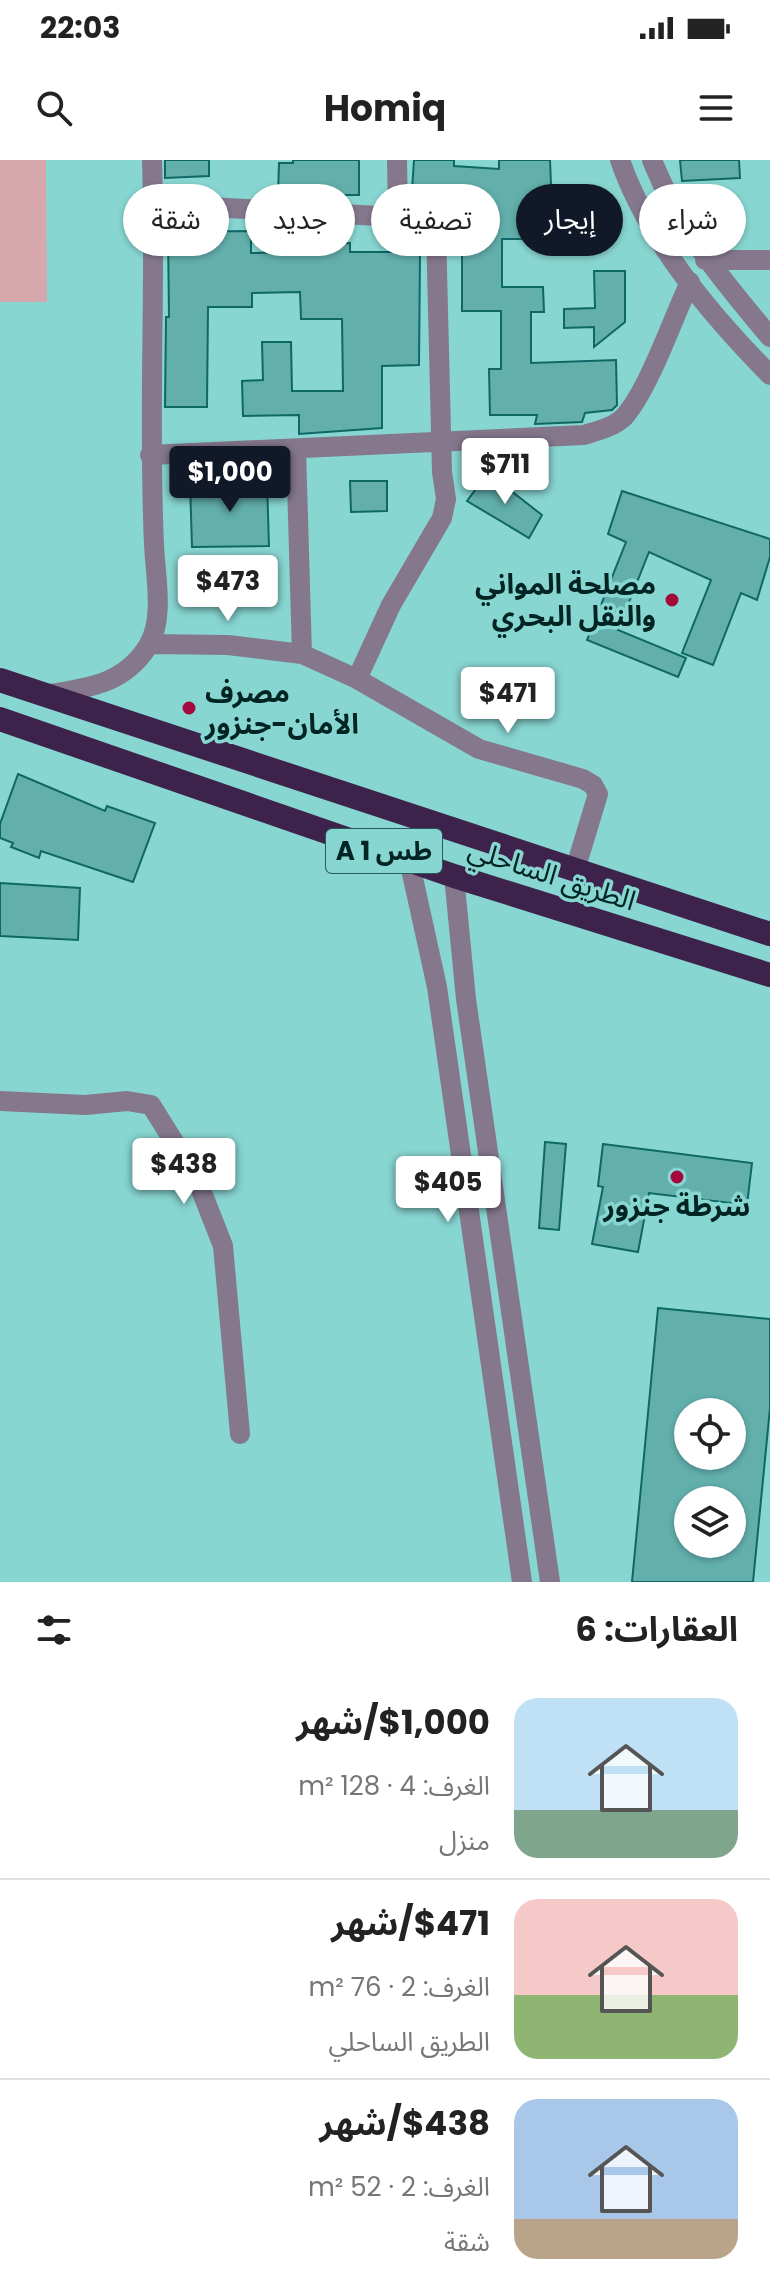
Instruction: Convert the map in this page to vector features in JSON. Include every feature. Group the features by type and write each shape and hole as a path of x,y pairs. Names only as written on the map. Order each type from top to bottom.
{"highway":[{"name":"الطريق الساحلي","path":"0,680 770,934"},
{"name":"الطريق الساحلي","path":"0,719 454,876 770,975"}],"street":[{"path":"152,160 153,184"},
{"path":"397,160 397,184"},
{"path":"620,160 648,221 690,282 770,375"},
{"path":"652,160 667,199 705,260 770,337"},
{"path":"229,208 371,216"},
{"path":"43,695 106,685 130,668 150,644 157,610 150,455 153,256"},
{"path":"357,679 391,605 442,518 446,499 438,256"},
{"path":"705,260 770,260"},
{"path":"150,455 442,439 584,435 623,419 639,393 690,282"},
{"path":"296,449 302,654"},
{"path":"150,644 228,645 302,654 357,679 479,749 593,785 598,794 595,812 575,870"},
{"path":"409,860 437,987 522,1582"},
{"path":"454,876 468,1014 550,1582"},
{"path":"0,1101 85,1105 127,1101 151,1105 196,1177 223,1246 240,1434"}],"shaded area":[{"path":"0,160 46,160 47,302 0,302"}],"building":[{"path":"165,160 209,160 209,176 165,178"},
{"path":"293,160 359,160 359,195 355,195 355,184 278,184 279,163 293,163"},
{"path":"414,160 454,160 454,166 499,169 499,160 550,160 551,184 516,184 516,239 502,239 502,287 543,287 544,312 531,312 531,363 616,360 617,405 612,410 585,413 582,422 535,424 537,415 490,415 489,369 501,369 501,311 462,311 462,256 500,256 500,184 412,184"},
{"path":"680,160 739,160 740,178 682,181"},
{"path":"229,231 245,231 245,256 355,256 355,252 371,252 371,256 420,256 419,365 382,366 382,428 299,434 299,415 243,416 242,381 263,380 262,342 291,342 292,391 343,391 342,319 301,319 300,292 252,293 252,307 208,307 207,407 165,407 168,256 229,256"},
{"path":"594,271 625,271 625,322 594,347 594,327 564,328 564,309 595,308"},
{"path":"488,473 542,515 529,538 467,501"},
{"path":"267,481 269,546 192,547 190,483"},
{"path":"350,481 387,481 387,511 351,512"},
{"path":"622,491 770,539 770,557 757,600 741,593 713,665 682,653 711,580 649,552 618,630 686,658 678,677 587,640 626,542 608,534"},
{"path":"18,774 105,811 107,806 155,823 133,882 41,851 39,858 11,847 13,843 0,838 0,824"},
{"path":"0,883 80,888 78,940 0,936"},
{"path":"545,1142 566,1144 559,1230 539,1228"},
{"path":"603,1144 752,1163 747,1205 649,1193 638,1252 592,1244 603,1187 598,1186"},
{"path":"658,1308 770,1319 770,1408 753,1582 632,1582"}],"place":[{"name":"مصلحة المواني والنقل البحري","path":"672,600"},
{"name":"مصرف الأمان-جنزور","path":"189,708"},
{"name":"شرطة جنزور","path":"677,1177"}]}
